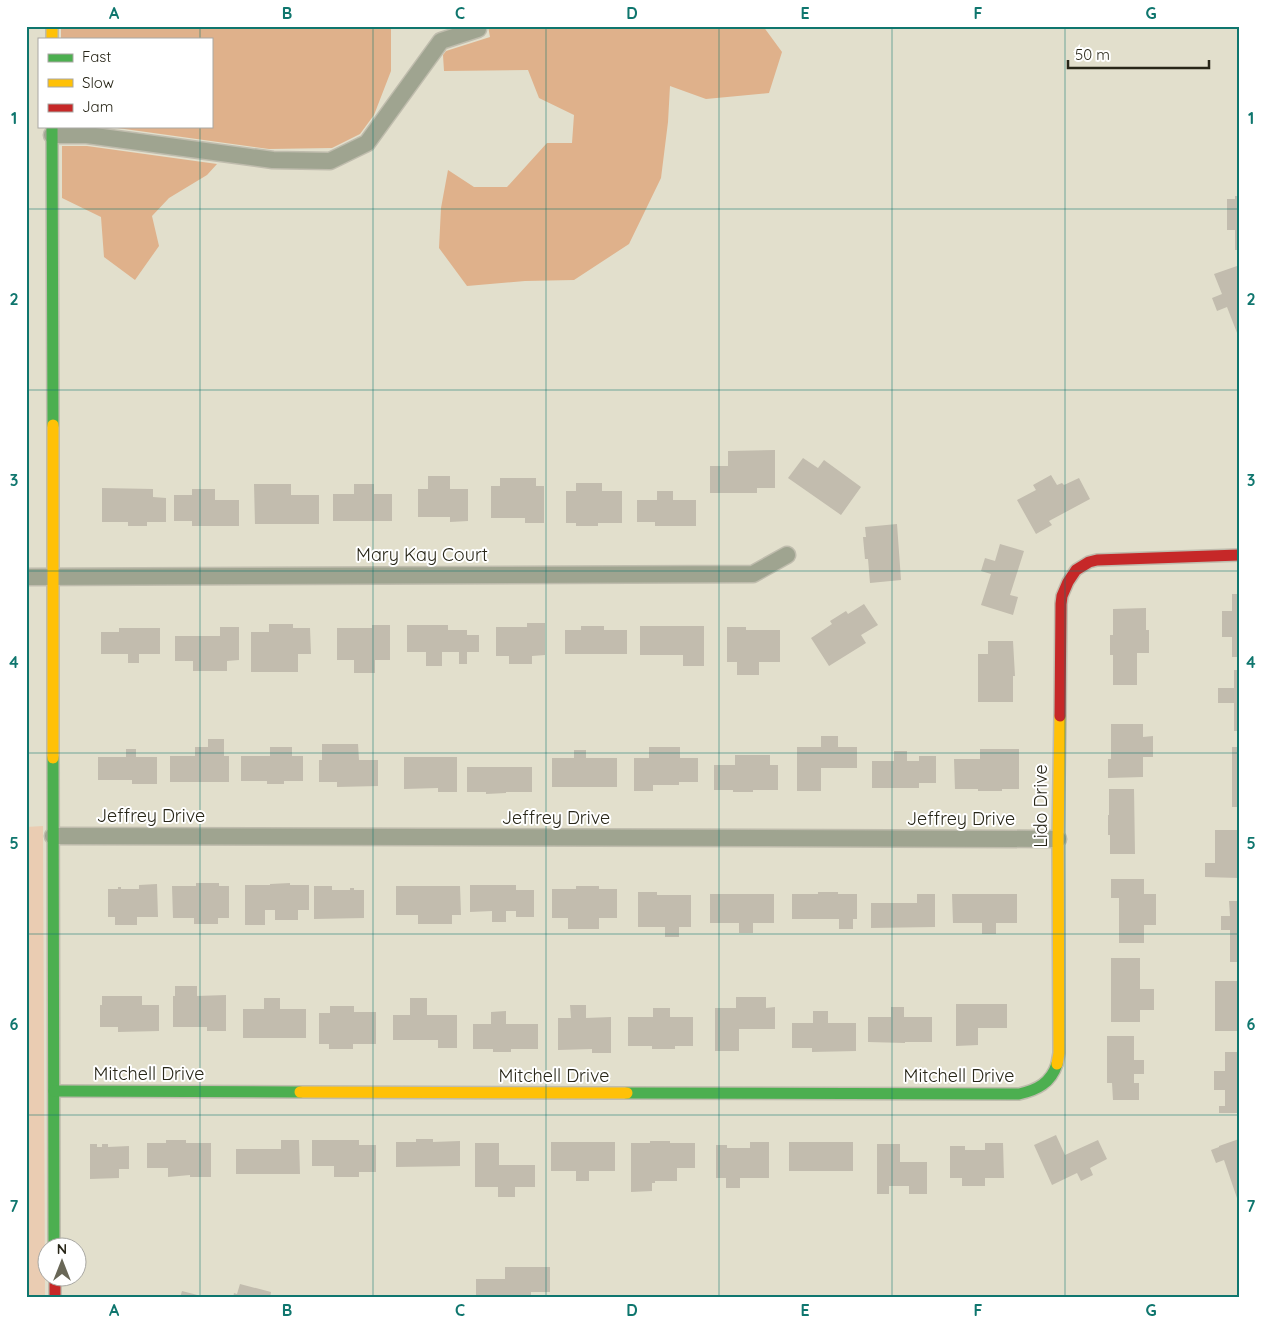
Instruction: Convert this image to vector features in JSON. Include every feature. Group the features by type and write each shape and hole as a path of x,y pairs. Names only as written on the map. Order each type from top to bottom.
{"street":[{"path":"54,1236 52,131 273,160 330,161 367,143 441,41 478,29"},
{"name":"Mary Kay Court","path":"26,577 753,574 787,555"},
{"name":"Lido Drive","path":"1050,1079 1056,1070 1059,1053 1058,839 1060,604 1062,592 1070,576 1080,566 1089,562 1108,559 1239,555"},
{"name":"Jeffrey Drive","path":"53,836 1058,839"},
{"name":"Mitchell Drive","path":"54,1091 1019,1094 1032,1091 1044,1085 1050,1079"}],"shaded area":[{"path":"61,26 391,26 391,71 374,115 360,134 332,148 269,149 117,128 212,128 212,38 61,38"},
{"path":"488,26 763,26 782,52 769,93 706,99 670,86 668,122 661,178 629,244 574,280 525,281 467,286 439,248 441,208 448,170 474,187 507,187 547,143 572,143 574,115 539,98 528,70 444,71 443,55 446,51 490,37"},
{"path":"62,146 87,146 217,164 207,175 169,198 152,216 159,246 135,280 104,257 101,217 62,198"},
{"path":"43,826 45,1236 38,1236 38,1286 45,1286 45,1298 26,1298 26,827"}],"building":[{"path":"1235,196 1239,196 1239,250 1235,250 1235,230 1227,230 1227,199 1235,199"},
{"path":"1237,266 1239,269 1239,338 1227,307 1217,311 1212,298 1222,294 1214,274"},
{"path":"775,450 775,488 757,488 757,493 710,493 710,466 728,466 728,451"},
{"path":"803,458 818,468 824,460 861,487 841,515 788,478"},
{"path":"1051,475 1057,485 1062,483 1064,485 1079,478 1090,499 1049,521 1052,525 1036,534 1017,500 1036,490 1033,485"},
{"path":"428,476 450,476 450,489 468,489 468,521 450,522 450,517 418,517 418,489 428,489"},
{"path":"500,478 536,478 536,486 544,486 544,523 525,523 525,518 491,518 491,486 500,486"},
{"path":"576,483 602,483 602,491 622,491 622,523 598,523 598,526 576,526 576,523 566,523 566,491 576,491"},
{"path":"254,484 291,484 291,495 319,495 319,524 255,524"},
{"path":"354,484 374,484 374,494 392,494 392,521 333,521 333,494 354,494"},
{"path":"102,488 153,489 153,497 166,498 166,522 147,522 147,526 128,526 128,522 102,522"},
{"path":"192,489 215,489 215,500 239,500 239,526 192,526 192,521 174,521 174,495 192,495"},
{"path":"657,491 673,491 673,500 696,500 696,526 655,526 655,522 637,522 637,500 657,500"},
{"path":"897,524 901,580 870,583 868,559 865,559 863,537 866,537 865,527"},
{"path":"1000,544 1024,551 1010,595 1018,597 1013,615 981,605 991,574 981,571 985,558 995,561"},
{"path":"1232,594 1239,594 1239,657 1232,657 1232,637 1222,637 1222,611 1232,611"},
{"path":"864,604 878,625 861,635 866,643 829,666 811,638 832,624 830,621 846,611 848,614"},
{"path":"1146,608 1146,630 1149,630 1149,653 1137,653 1137,685 1113,685 1113,655 1110,655 1110,635 1113,635 1113,609"},
{"path":"527,623 545,623 545,655 532,656 532,664 509,664 509,656 496,656 496,627 527,627"},
{"path":"269,624 293,624 293,628 310,628 311,654 298,654 298,672 251,672 251,632 269,632"},
{"path":"372,625 390,625 390,660 375,660 375,673 354,673 354,660 337,660 337,628 372,628"},
{"path":"407,625 448,625 448,630 467,630 467,635 479,635 479,652 467,652 467,664 459,664 459,652 442,652 442,666 426,666 426,652 407,652"},
{"path":"581,626 604,626 604,630 627,630 627,654 565,654 565,630 581,630"},
{"path":"640,626 704,626 704,666 683,666 683,655 640,655"},
{"path":"220,627 239,627 239,660 227,661 227,671 193,671 193,661 175,661 175,636 220,636"},
{"path":"727,627 746,627 746,630 780,630 780,662 759,662 759,675 737,675 737,662 727,662"},
{"path":"119,628 160,628 160,654 139,654 139,663 128,663 128,654 101,654 101,632 119,632"},
{"path":"988,641 1013,641 1015,676 1013,676 1013,702 978,702 978,654 988,654"},
{"path":"1234,670 1239,670 1239,731 1234,731 1234,703 1218,703 1218,688 1234,688"},
{"path":"1111,724 1143,724 1143,737 1153,736 1153,757 1143,757 1143,777 1108,778 1108,759 1111,759"},
{"path":"821,736 838,736 838,747 857,747 857,768 821,768 821,791 797,791 797,747 821,747"},
{"path":"208,739 224,739 224,756 229,756 229,782 170,782 170,756 195,756 195,747 208,747"},
{"path":"322,744 358,744 359,760 378,760 378,786 337,787 337,782 319,782 319,760 322,760"},
{"path":"270,747 292,747 292,756 303,756 303,781 284,781 284,784 267,784 267,781 241,781 241,756 270,756"},
{"path":"649,747 680,747 680,758 698,758 698,782 679,782 679,785 653,785 653,791 634,791 634,758 649,758"},
{"path":"1232,747 1239,747 1239,807 1232,807"},
{"path":"126,749 136,749 136,757 157,757 157,784 132,784 132,780 98,780 98,757 126,757"},
{"path":"980,749 1019,749 1019,789 978,791 978,789 955,789 954,759 980,759"},
{"path":"574,750 586,750 586,758 617,758 617,787 552,787 552,758 574,758"},
{"path":"894,751 907,751 907,761 919,761 919,756 936,756 936,783 919,783 919,788 872,788 872,761 894,761"},
{"path":"735,755 770,755 770,765 778,765 778,790 733,792 733,790 714,790 714,765 735,765"},
{"path":"404,757 457,757 457,792 438,792 438,788 404,789"},
{"path":"467,767 532,767 532,792 486,794 486,792 467,792"},
{"path":"1109,789 1134,789 1135,854 1110,854 1110,835 1108,835"},
{"path":"1215,830 1239,830 1239,878 1205,877 1205,863 1215,863"},
{"path":"1111,879 1144,879 1144,894 1156,894 1156,925 1144,925 1144,943 1119,943 1119,898 1111,898"},
{"path":"196,883 219,883 219,886 229,886 229,918 218,918 218,924 194,924 194,918 173,918 172,886 196,886"},
{"path":"290,883 290,885 309,885 309,910 298,910 298,920 275,920 275,910 265,910 265,925 245,925 245,885"},
{"path":"157,884 158,917 137,917 137,925 115,925 115,917 108,917 108,889 118,889 118,887 121,887 121,889 139,889 139,885"},
{"path":"470,885 516,885 516,890 534,890 534,917 516,917 516,911 506,911 506,922 492,922 492,911 470,912"},
{"path":"314,886 332,886 332,890 350,890 350,888 354,888 354,890 364,890 364,918 314,919"},
{"path":"396,886 460,886 461,915 452,915 452,924 418,924 418,915 396,915"},
{"path":"576,886 599,886 599,889 617,889 617,918 599,918 599,929 568,929 568,918 552,918 552,889 576,889"},
{"path":"638,892 657,892 657,895 691,895 691,927 679,927 679,937 665,937 665,927 638,927"},
{"path":"818,892 857,894 857,919 853,919 853,929 839,929 839,919 792,919 792,894 818,894"},
{"path":"710,894 774,894 774,923 753,923 753,933 739,933 739,923 710,923"},
{"path":"917,894 935,894 935,927 871,928 871,903 917,903"},
{"path":"952,894 1017,894 1017,923 996,923 996,934 982,934 982,923 953,923"},
{"path":"1229,901 1239,901 1239,962 1230,962 1230,930 1221,930 1221,916 1230,916"},
{"path":"1111,958 1140,958 1140,989 1154,989 1154,1010 1140,1010 1140,1022 1111,1022"},
{"path":"1215,981 1239,981 1239,1031 1215,1031"},
{"path":"175,986 197,986 197,996 226,995 226,1031 207,1031 207,1027 173,1027 173,996 175,996"},
{"path":"102,996 142,996 142,1005 159,1005 159,1031 118,1032 118,1027 100,1027"},
{"path":"736,997 766,997 766,1008 775,1007 775,1029 739,1029 739,1051 715,1051 715,1008 736,1008"},
{"path":"264,998 280,998 280,1009 306,1009 306,1038 243,1038 243,1009 264,1009"},
{"path":"410,998 427,998 427,1015 457,1015 457,1048 438,1048 438,1040 393,1040 393,1015 410,1015"},
{"path":"956,1004 1007,1004 1007,1028 978,1028 978,1045 956,1046"},
{"path":"570,1005 586,1005 586,1018 611,1017 611,1053 592,1053 592,1049 558,1050 558,1018 571,1018"},
{"path":"330,1006 354,1006 354,1012 376,1012 376,1044 353,1044 353,1049 329,1049 329,1044 319,1044 319,1013 330,1013"},
{"path":"891,1007 904,1007 904,1017 932,1017 932,1042 868,1042 868,1017 891,1017"},
{"path":"653,1008 670,1008 670,1017 693,1017 693,1046 675,1046 675,1049 652,1049 652,1046 628,1046 628,1017 653,1017"},
{"path":"506,1011 506,1024 538,1024 538,1049 511,1049 511,1052 493,1052 493,1049 473,1049 473,1024 491,1024 491,1012"},
{"path":"813,1011 828,1011 828,1023 856,1023 856,1051 812,1052 812,1048 792,1048 792,1023 813,1023"},
{"path":"1107,1036 1134,1036 1134,1060 1144,1060 1144,1074 1134,1074 1134,1083 1139,1083 1139,1100 1113,1100 1112,1083 1107,1083"},
{"path":"1225,1052 1239,1052 1239,1113 1219,1113 1219,1106 1225,1106 1225,1090 1214,1090 1214,1071 1225,1071"},
{"path":"1056,1135 1065,1155 1098,1140 1107,1159 1090,1168 1093,1175 1081,1181 1077,1173 1052,1185 1034,1145"},
{"path":"416,1139 433,1139 433,1142 460,1141 460,1166 396,1167 396,1142 416,1142"},
{"path":"1239,1139 1238,1201 1224,1160 1216,1163 1211,1150"},
{"path":"166,1140 186,1140 186,1143 211,1143 211,1177 190,1177 190,1175 168,1177 168,1168 147,1168 147,1143 166,1143"},
{"path":"281,1140 299,1140 300,1174 236,1174 236,1149 281,1149"},
{"path":"312,1140 359,1140 359,1145 376,1145 376,1172 359,1172 359,1177 334,1177 334,1166 312,1166"},
{"path":"650,1141 695,1143 695,1168 677,1168 677,1181 655,1181 655,1183 652,1183 652,1191 631,1192 631,1143 650,1143"},
{"path":"551,1142 615,1142 615,1171 589,1171 589,1181 576,1181 576,1171 551,1171"},
{"path":"750,1142 769,1142 769,1178 740,1178 740,1188 726,1188 726,1178 716,1178 716,1145 727,1145 727,1148 750,1148"},
{"path":"789,1142 853,1142 853,1171 789,1171"},
{"path":"475,1143 499,1143 499,1165 535,1165 535,1187 515,1187 515,1197 498,1197 498,1187 475,1187"},
{"path":"985,1143 1003,1143 1004,1178 985,1178 985,1186 962,1186 962,1178 950,1178 950,1146 965,1146 965,1150 985,1150"},
{"path":"90,1144 97,1144 97,1147 102,1147 102,1144 108,1144 108,1147 129,1146 129,1169 119,1169 119,1178 90,1179"},
{"path":"877,1144 900,1144 900,1162 927,1162 927,1194 909,1194 909,1186 889,1186 889,1194 877,1194"},
{"path":"505,1267 550,1267 550,1292 531,1292 531,1298 476,1298 476,1279 505,1279"},
{"path":"240,1284 271,1292 270,1298 233,1298 234,1293 237,1294"},
{"path":"182,1291 205,1297 205,1298 180,1298"}],"traffic: fast":[{"path":"52,128 53,425"},
{"path":"53,758 54,1236"},
{"path":"627,1093 1019,1094 1042,1085 1051,1076 1057,1064"},
{"path":"54,1091 300,1092"}],"traffic: slow":[{"path":"52,26 52,38"},
{"path":"53,425 53,758"},
{"path":"1057,1064 1059,1053 1058,839 1060,716"},
{"path":"300,1092 627,1093"}],"traffic: jam":[{"path":"1060,716 1061,604 1068,582 1076,570 1089,562 1097,560 1239,555"},
{"path":"55,1286 55,1298"}]}
